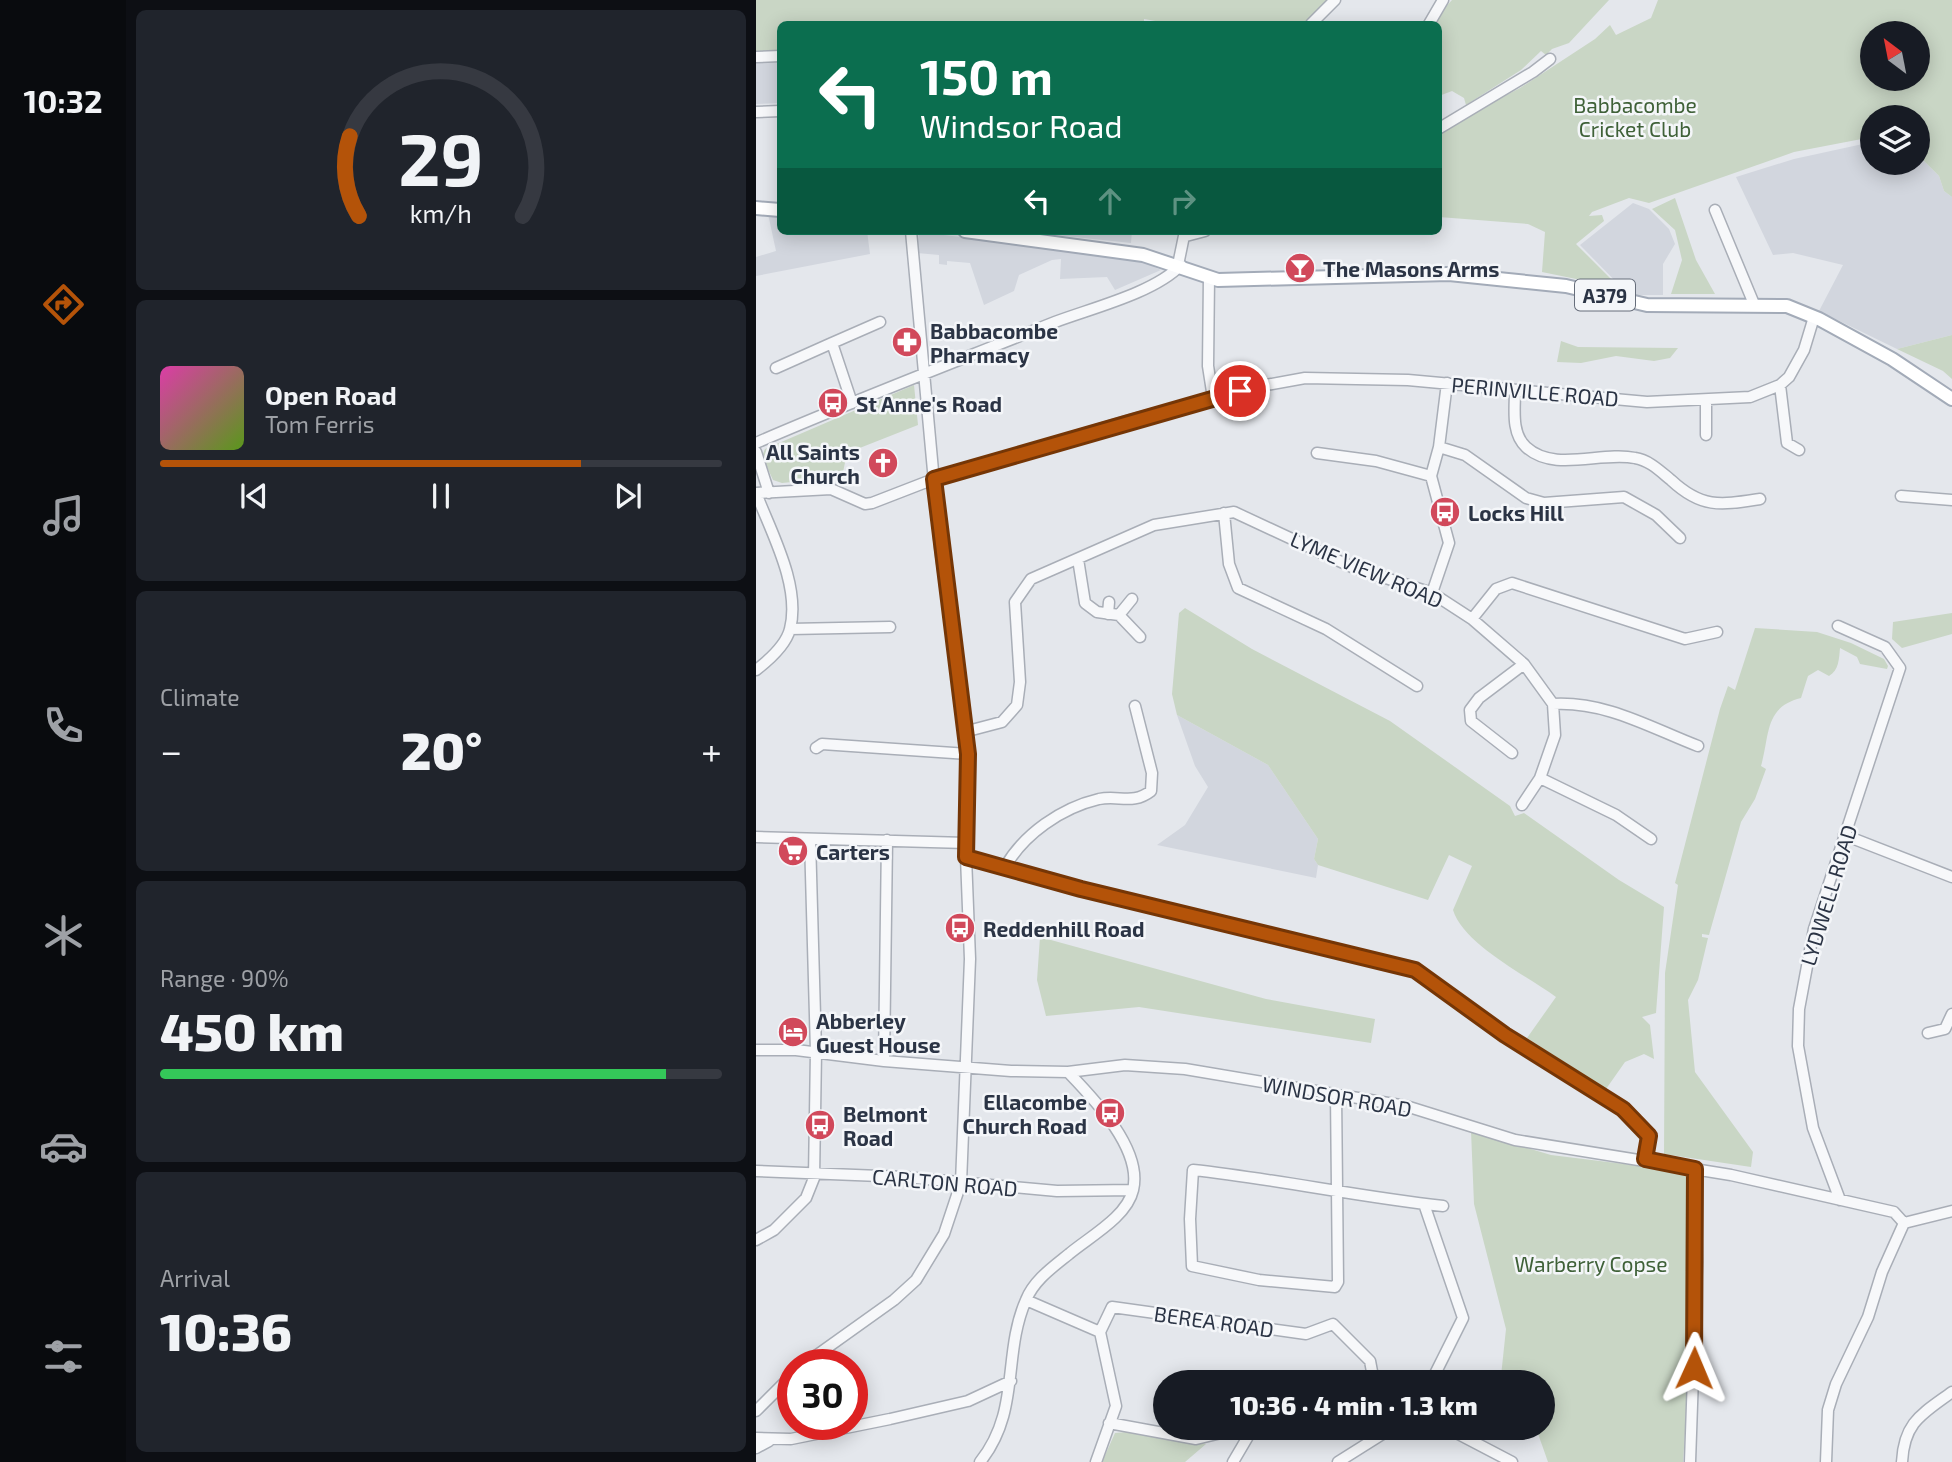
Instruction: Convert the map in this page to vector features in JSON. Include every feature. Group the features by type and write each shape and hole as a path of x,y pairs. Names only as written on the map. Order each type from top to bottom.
{"main road":[{"path":"756,208 777,210"},
{"name":"A379","path":"1017,235 1143,255 1219,280 1449,274 1566,286 1647,305 1787,306 1814,317 1892,359 1952,399"}],"street":[{"path":"1314,21 1335,0"},
{"path":"1431,21 1443,0"},
{"path":"756,57 777,56"},
{"path":"1442,127 1507,89 1550,59"},
{"path":"756,112 777,111"},
{"path":"1715,210 1754,304"},
{"path":"825,1349 894,1300 916,1280 944,1234 961,1183 970,959 966,857 968,754 934,479 911,235"},
{"path":"756,443 923,372 1169,277 1180,265 1185,235"},
{"path":"1209,277 1208,366 1213,398"},
{"path":"1799,450 1787,443 1780,385 1804,350 1814,317"},
{"path":"776,368 880,322"},
{"path":"831,343 852,403"},
{"name":"PERINVILLE ROAD","path":"756,493 831,489 865,504 934,479 1213,398 1305,378 1447,383 1647,402 1749,397 1780,385"},
{"path":"1433,593 1450,543 1431,476 1439,447 1447,383"},
{"path":"1515,390 1517,434 1526,446 1538,454 1560,460 1619,455 1639,458 1654,465 1681,490 1715,505 1760,499"},
{"path":"1706,400 1706,435"},
{"path":"1439,447 1465,455 1526,498 1544,503 1624,497 1634,500 1680,538"},
{"path":"756,452 769,494"},
{"path":"1317,453 1376,461 1431,476"},
{"path":"756,493 791,593 790,629 775,654 756,670"},
{"path":"1901,496 1952,500"},
{"path":"1224,513 1229,564 1238,588 1326,629 1417,686"},
{"name":"LYME VIEW ROAD","path":"964,732 1002,722 1017,705 1020,682 1015,602 1021,589 1031,579 1154,525 1224,513 1244,515 1352,567 1433,593 1472,619 1524,664 1553,704"},
{"path":"1077,558 1084,603 1090,609 1113,615 1140,637"},
{"path":"1472,619 1496,589 1512,583 1685,639 1717,632"},
{"path":"1113,615 1132,599"},
{"path":"1108,602 1113,615"},
{"name":"LYDWELL ROAD","path":"1838,626 1885,647 1899,668 1814,929 1802,980 1799,1022 1801,1068 1813,1128 1840,1200"},
{"path":"790,629 890,627"},
{"path":"1511,752 1471,720 1470,710 1479,698 1524,664"},
{"path":"1522,805 1541,778 1555,735 1553,704 1578,702 1607,709 1698,746"},
{"path":"1004,867 1016,846 1056,817 1100,799 1132,801 1151,790 1152,773 1135,706"},
{"path":"816,748 822,744 968,754"},
{"path":"1541,778 1616,815 1651,839"},
{"path":"1844,835 1952,877"},
{"path":"756,837 966,843"},
{"path":"756,1240 774,1230 806,1198 814,1171 816,1051 810,839"},
{"path":"884,1061 887,840"},
{"path":"966,857 1081,889 1415,970 1505,1035 1623,1109 1649,1136 1645,1159"},
{"path":"1928,1033 1945,1029 1952,1014"},
{"name":"WINDSOR ROAD","path":"756,1050 816,1051 965,1069 1068,1072 1125,1065 1185,1069 1405,1106 1515,1140 1645,1159 1894,1212 1904,1223"},
{"path":"980,1462 996,1443 1007,1411 1016,1338 1026,1300 1038,1280 1122,1210 1133,1190 1131,1166 1121,1135 1068,1072"},
{"path":"1336,1094 1338,1191 1338,1282 1335,1287 1258,1280 1192,1266 1193,1170 1338,1191 1424,1204 1443,1206"},
{"path":"1690,1462 1697,1262 1695,1169"},
{"name":"CARLTON ROAD","path":"756,1171 814,1171 1057,1191 1133,1190"},
{"path":"1424,1204 1463,1318 1437,1370"},
{"path":"1826,1462 1828,1410 1836,1384 1868,1317 1882,1272 1904,1223 1952,1211"},
{"path":"1026,1300 1100,1332 1116,1406 1096,1462"},
{"name":"BEREA ROAD","path":"1100,1332 1112,1307 1306,1334 1334,1324 1370,1361 1372,1370"},
{"path":"756,1448 769,1441 968,1401 1011,1381"},
{"path":"756,1410 777,1390"},
{"path":"1902,1462 1905,1438 1915,1419 1952,1392"},
{"path":"1109,1423 1153,1431"},
{"path":"756,1438 769,1441"},
{"path":"1233,1462 1246,1440"},
{"path":"1338,1462 1373,1440"},
{"path":"1470,1440 1512,1462"}],"shaded area":[{"path":"777,61 777,103 756,104 756,62"},
{"path":"1860,145 1860,175 1930,175 1930,167 1939,176 1944,191 1952,197 1952,335 1897,349 1819,311 1843,265 1793,253 1773,255 1736,177 1794,159"},
{"path":"1633,203 1649,209 1669,229 1675,244 1663,264 1663,295 1629,295 1580,245"},
{"path":"768,214 777,215 777,235 868,235 870,254 756,276 756,257 776,251"},
{"path":"919,235 944,235 1137,259 1161,270 1115,290 1107,277 1060,279 1061,259 1052,260 1019,275 1014,291 984,305 970,263 947,261 947,265 939,264 939,255 917,253"},
{"path":"1055,235 1132,235 1131,243"},
{"path":"1177,715 1268,765 1318,839 1314,859 1318,865 1316,878 1157,845 1185,825 1208,787 1195,766"}],"green space":[{"path":"756,0 1328,0 1310,21 777,21 777,52 756,53"},
{"path":"1452,0 1609,0 1569,43 1552,49 1546,55 1541,51 1521,70 1466,105 1464,98 1452,91 1442,95 1442,21 1433,21"},
{"name":"Babbacombe Cricket Club","path":"1658,0 1952,0 1952,197 1944,191 1939,176 1930,167 1930,105 1860,105 1860,139 1794,152 1649,203 1629,198 1592,212 1589,216 1602,215 1604,221 1576,244 1620,288 1542,272 1545,232 1528,224 1442,217 1442,128 1520,88 1595,39 1610,25 1616,35 1651,18"},
{"path":"1675,198 1696,260 1715,294 1671,294 1682,260 1675,230 1652,209"},
{"path":"1952,335 1952,379 1943,371 1897,349"},
{"path":"1561,341 1578,347 1678,348 1670,358 1654,361 1616,356 1581,363 1557,362"},
{"path":"914,385 918,425 847,453 842,477 782,483 773,480 762,456 765,449"},
{"path":"1185,608 1252,649 1390,721 1510,806 1515,816 1524,813 1619,880 1664,907 1656,1013 1642,1017 1650,1025 1654,1059 1644,1054 1625,1062 1606,1089 1527,1038 1556,997 1497,958 1459,923 1453,910 1472,866 1449,855 1428,900 1318,865 1314,859 1318,839 1268,765 1177,715 1172,694 1179,613"},
{"path":"1952,613 1952,634 1902,648 1892,639 1893,622"},
{"path":"1755,628 1817,632 1851,643 1884,659 1888,666 1887,669 1860,664 1857,657 1840,648 1835,671 1829,676 1818,670 1808,676 1801,698 1789,702 1774,715 1761,766 1766,769 1755,799 1741,822 1709,935 1702,934 1702,937 1708,938 1698,980 1688,1000 1695,1072 1753,1152 1751,1167 1664,1154 1665,973 1678,885 1675,883 1720,709 1728,686 1735,690"},
{"path":"1040,937 1266,999 1375,1019 1371,1043 1139,1007 1046,1016 1037,980"},
{"name":"Warberry Copse","path":"1471,1131 1551,1155 1697,1173 1690,1245 1683,1462 1548,1462 1540,1440 1555,1440 1555,1370 1502,1370 1506,1329 1474,1204"},
{"path":"1115,1433 1153,1436 1153,1440 1206,1444 1185,1462 1102,1462"}],"place":[{"name":"The Masons Arms","path":"1300,268"},
{"name":"Babbacombe Pharmacy","path":"907,342"},
{"name":"St Anne's Road","path":"833,403"},
{"name":"All Saints Church","path":"883,463"},
{"name":"Locks Hill","path":"1445,512"},
{"name":"Carters","path":"793,851"},
{"name":"Reddenhill Road","path":"960,928"},
{"name":"Abberley Guest House","path":"793,1032"},
{"name":"Ellacombe Church Road","path":"1110,1113"},
{"name":"Belmont Road","path":"820,1125"}],"route":[{"path":"1240,391 1130,420 934,479 940,547 968,754 966,857 1081,889 1415,970 1505,1035 1623,1109 1637,1120 1649,1136 1645,1159 1695,1169 1697,1262 1694,1368"}]}
